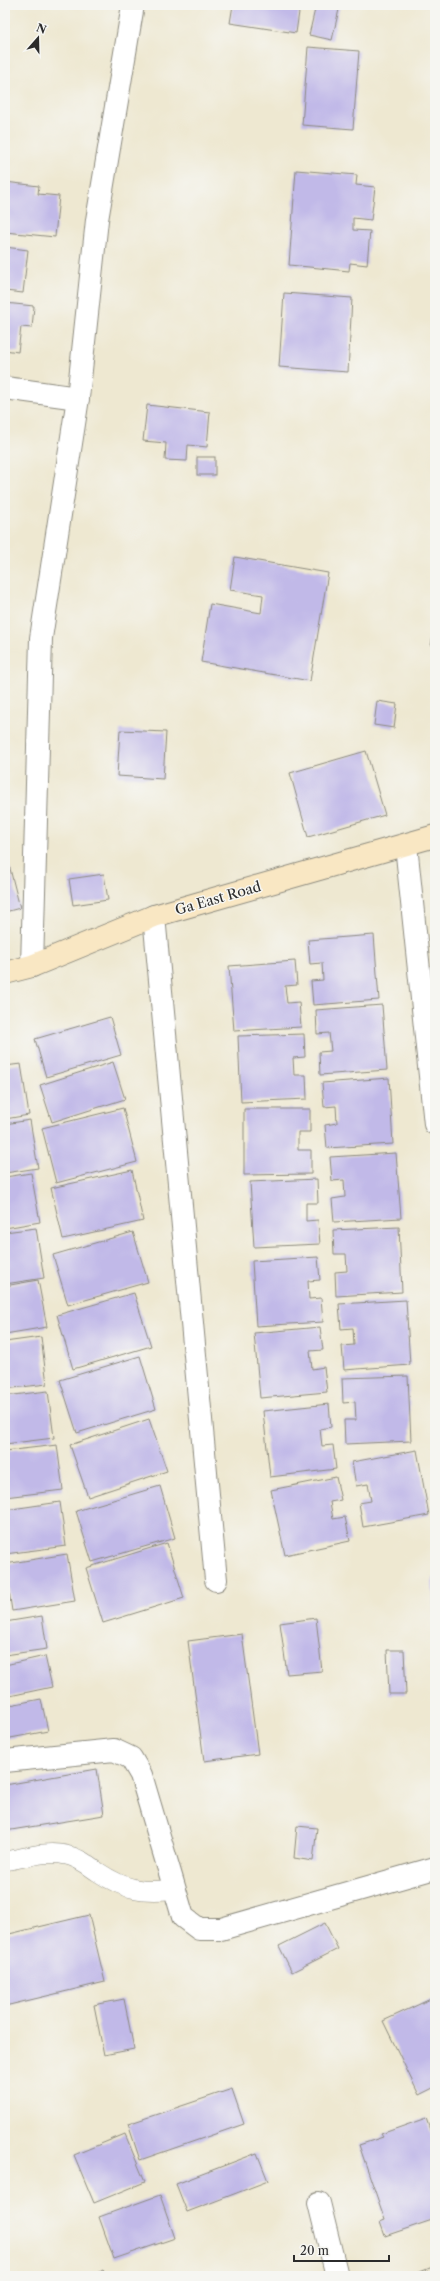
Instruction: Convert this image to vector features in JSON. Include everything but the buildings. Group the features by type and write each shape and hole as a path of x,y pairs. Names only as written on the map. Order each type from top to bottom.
{"street":[{"path":"32,966 41,638 78,398 97,220 133,5"},
{"path":"5,388 78,398"},
{"name":"Ga East Road","path":"5,973 32,966 154,916 435,836"},
{"path":"406,845 435,1124"},
{"path":"154,916 216,1580"},
{"path":"5,1761 114,1750 131,1758 141,1775 183,1917 199,1929 221,1929 435,1868"},
{"path":"319,2203 337,2276"}],"lane":[{"path":"5,1861 56,1853 68,1855 116,1883 149,1892 175,1889"}]}
